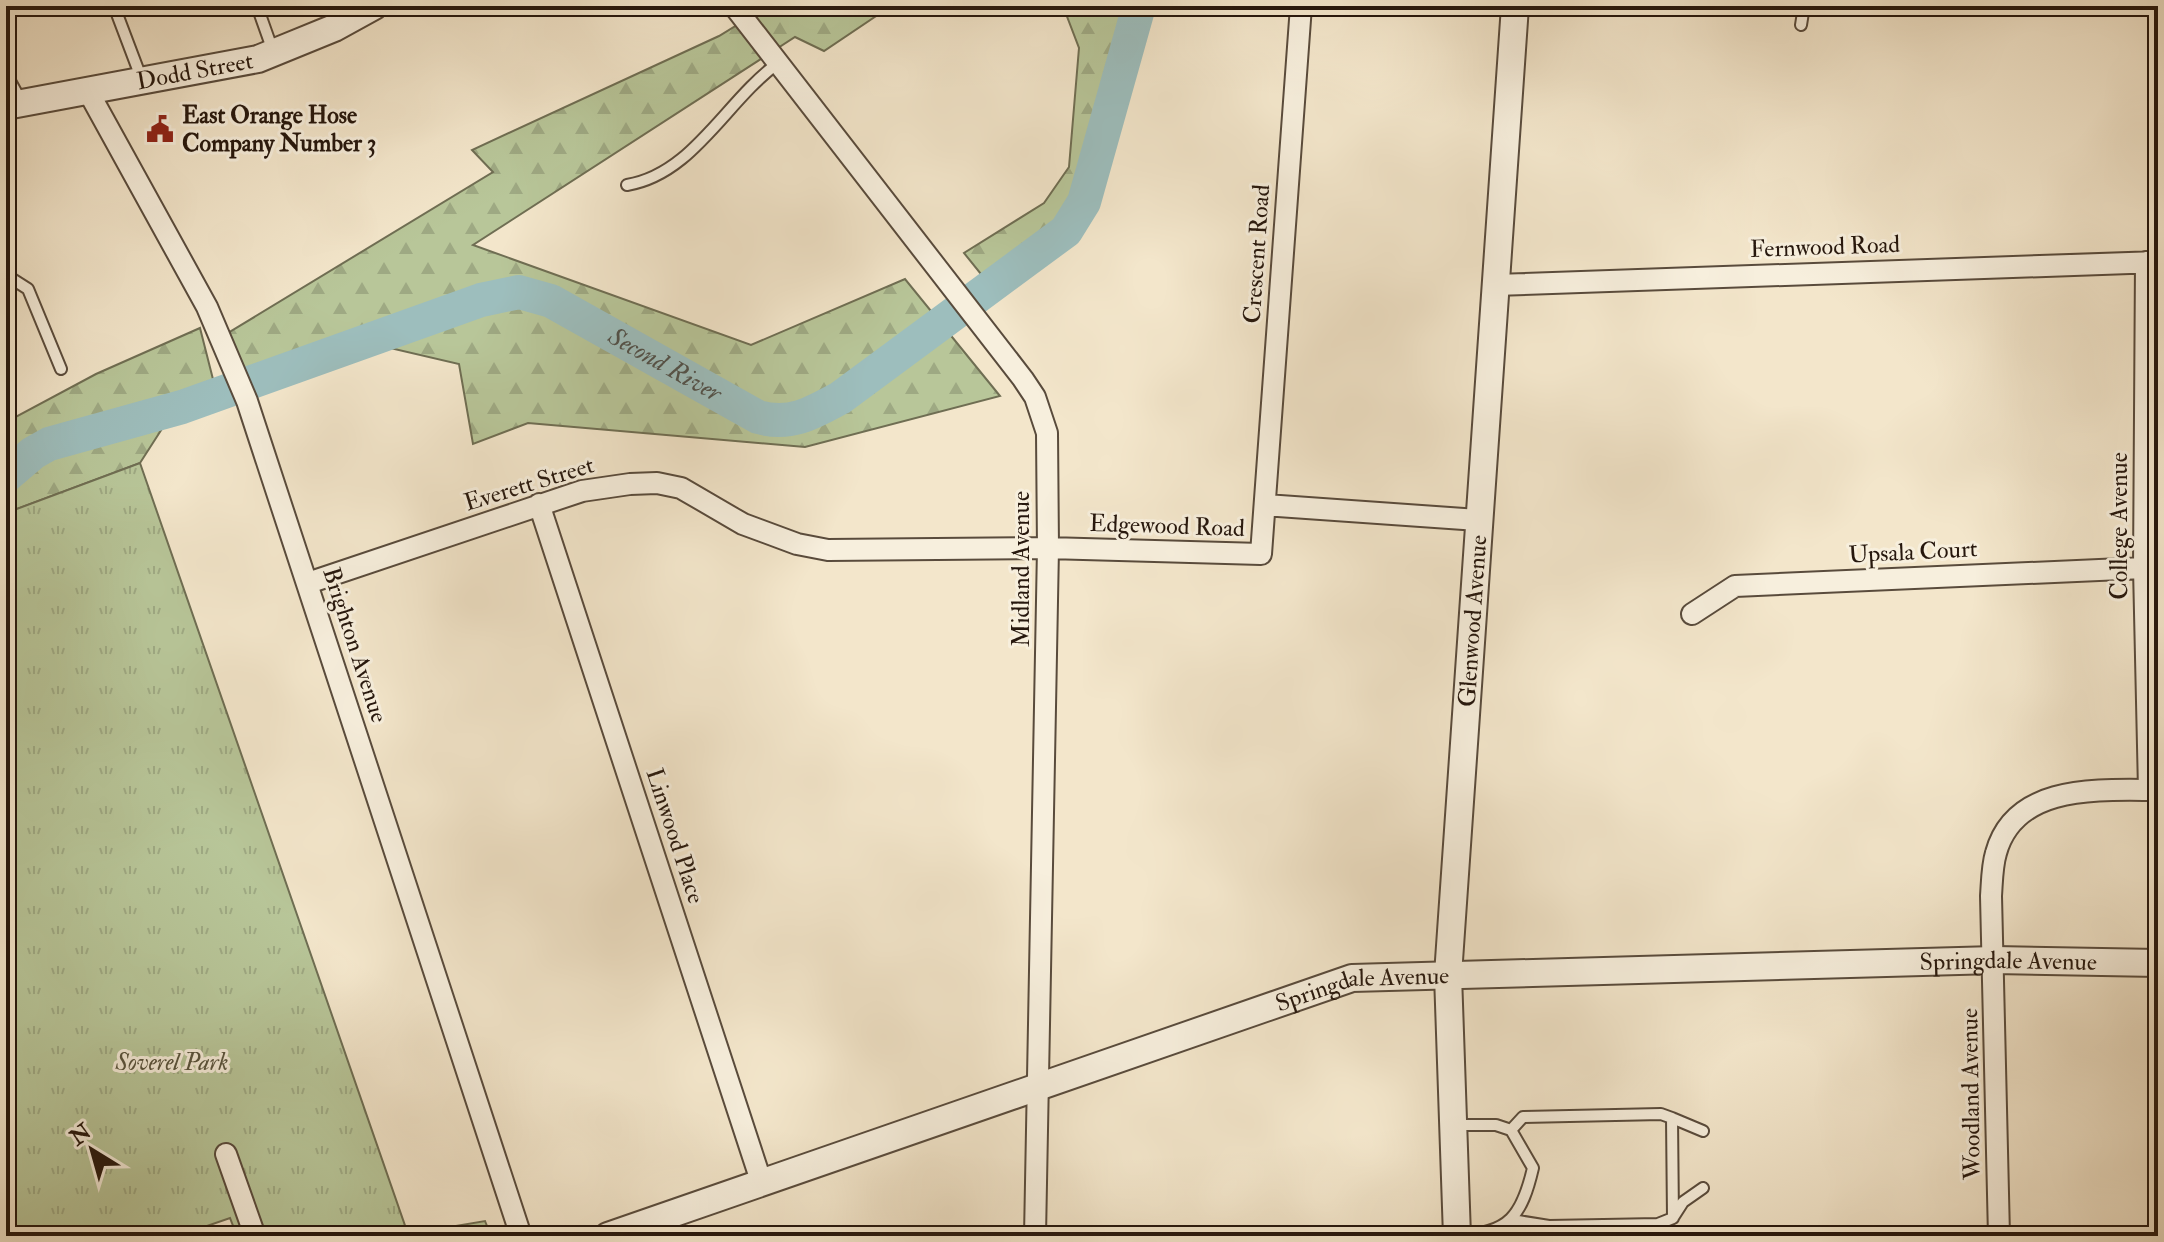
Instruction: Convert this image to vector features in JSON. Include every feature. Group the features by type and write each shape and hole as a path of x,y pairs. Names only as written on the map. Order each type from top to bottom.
{"street":[{"name":"Dodd Street","path":"10,98 89,93 224,67 274,53 374,6"},
{"name":"Midland Avenue","path":"734,6 1023,379 1042,415 1047,433 1048,548 1035,1236"},
{"name":"Crescent Road","path":"1265,505 1301,6"},
{"name":"Glenwood Avenue","path":"1457,1236 1448,975 1515,6"},
{"name":"Brighton Avenue","path":"89,93 207,307 247,401 521,1236"},
{"name":"Fernwood Road","path":"1495,285 2152,262"},
{"name":"College Avenue","path":"2152,262 2144,568 2154,790"},
{"name":"Everett Street","path":"308,583 582,491 657,483 681,488 743,524 797,544 828,550 1048,548"},
{"name":"Linwood Place","path":"539,504 762,1184"},
{"name":"Edgewood Road","path":"1048,548 1261,554 1265,505 1478,520"},
{"name":"Upsala Court","path":"1692,614 1735,586 2144,568"},
{"name":"Woodland Avenue","path":"1999,1236 1995,960 1991,896 1996,851 2013,821 2035,801 2068,794 2154,790"},
{"name":"Springdale Avenue","path":"608,1236 1352,978 1995,960 2158,963"},
{"path":"226,1154 255,1236"}],"lane":[{"path":"114,6 143,81"},
{"path":"257,6 274,53"},
{"path":"1801,25 1804,6"},
{"path":"627,185 649,181 700,146 750,83 778,63"},
{"path":"6,275 28,289 61,369"},
{"path":"1511,1130 1523,1117 1661,1114 1703,1131"},
{"path":"1672,1118 1673,1218"},
{"path":"1453,1125 1496,1125 1511,1130 1533,1168 1526,1196 1512,1220 1487,1234 1457,1236"},
{"path":"1512,1220 1549,1226 1658,1224 1673,1218 1683,1202 1703,1188"}],"green space":[{"path":"768,6 891,6 824,51 795,37 473,245 751,345 905,279 1000,396 805,447 528,423 473,444 459,364 386,347 251,395 228,333 493,172 472,150 719,36"},
{"path":"1063,6 1152,6 1087,209 989,284 964,253 1044,203 1069,167 1079,48"},
{"path":"200,328 218,399 167,421 140,463 6,513 6,422 96,374"},
{"name":"Soverel Park","path":"140,463 408,1234 485,1221 491,1236 237,1236 230,1218 178,1236 6,1236 6,513"}],"waterway":[{"name":"Second River","path":"6,476 49,444 182,407 481,300 519,292 551,301 758,417 780,420 810,413 840,398 1066,231 1084,202 1139,6"}],"place":[{"name":"East Orange Hose Company Number 3","path":"160,129"}]}
